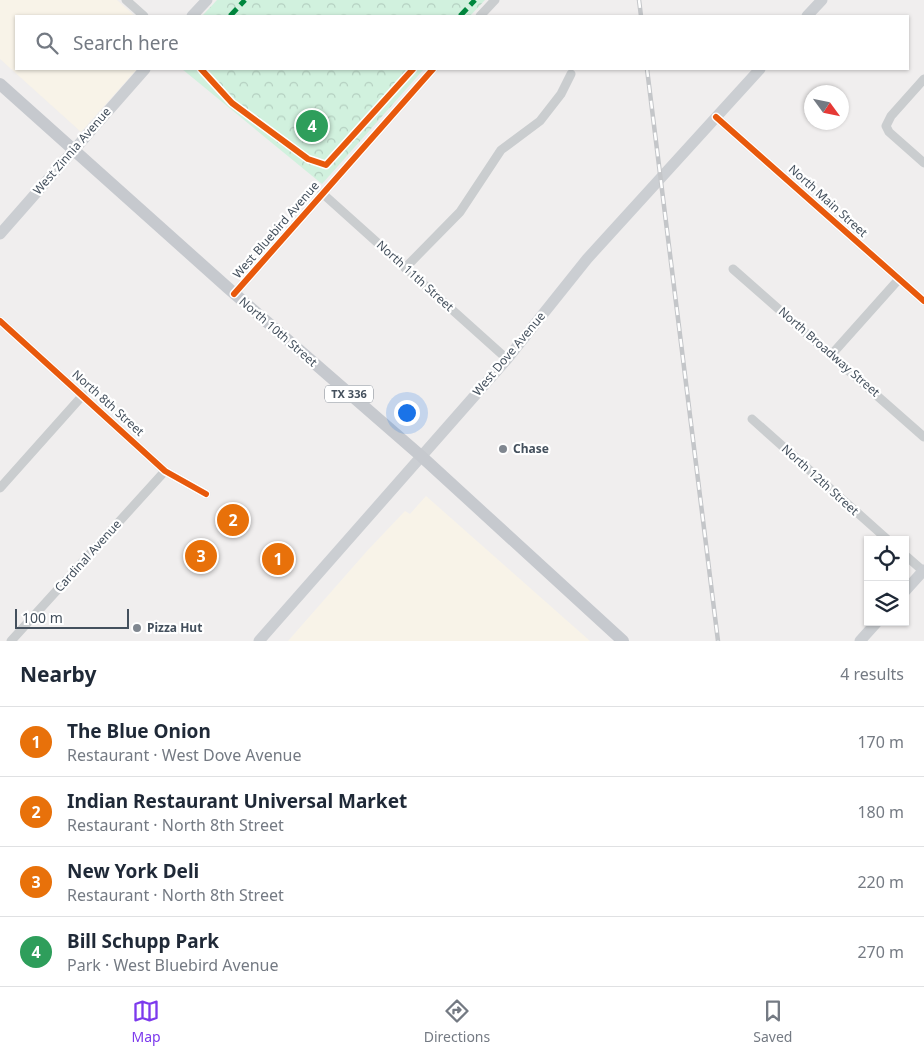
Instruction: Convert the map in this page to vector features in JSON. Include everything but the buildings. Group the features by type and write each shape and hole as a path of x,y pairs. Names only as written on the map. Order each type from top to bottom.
{"main road":[{"path":"193,15 207,0"},
{"path":"808,15 822,0"},
{"name":"West Zinnia Avenue","path":"0,234 144,70"},
{"name":"West Dove Avenue","path":"259,641 507,359 587,259 759,70"},
{"name":"North 10th Street","path":"0,84 234,294 421,456 623,641"},
{"path":"909,586 923,570"},
{"path":"860,641 873,626"}],"street":[{"path":"126,0 143,15"},
{"path":"481,15 495,0"},
{"name":"West Bluebird Avenue","path":"234,294 433,70"},
{"path":"405,268 460,212 501,150 540,121 560,94 571,74"},
{"path":"924,79 891,116 886,126 889,132 924,164"},
{"name":"North Main Street","path":"716,117 924,301"},
{"name":"North 11th Street","path":"322,193 507,359"},
{"name":"North Broadway Street","path":"733,269 832,354 924,437"},
{"path":"832,354 899,279"},
{"name":"North 8th Street","path":"0,323 83,395 165,471 206,494"},
{"path":"0,488 83,395"},
{"name":"North 12th Street","path":"752,419 884,536"},
{"name":"Cardinal Avenue","path":"11,641 165,471"},
{"path":"909,558 923,570"}],"shaded area":[{"path":"0,0 117,0 134,15 15,15 15,70 136,70 81,132 0,59"},
{"path":"426,496 590,641 288,641 405,511 410,514"}],"green space":[{"path":"217,0 485,0 471,15 203,15"},
{"path":"183,70 423,70 322,184"}],"railway":[{"path":"639,0 641,15"},
{"path":"647,70 718,641"}],"marked path":[{"path":"231,15 245,0"},
{"path":"461,15 475,0"}],"cycle path":[{"path":"202,70 232,103 308,159 326,165 412,70"},
{"path":"234,294 432,70"},
{"path":"716,117 924,301"},
{"path":"0,321 165,471 206,494"}],"place":[{"name":"Bill Schupp Park","path":"312,126"},
{"name":"Chase","path":"503,449"},
{"name":"Indian Restaurant Universal Market","path":"233,520"},
{"name":"New York Deli","path":"201,556"},
{"name":"The Blue Onion","path":"278,559"},
{"name":"Pizza Hut","path":"137,628"}]}
